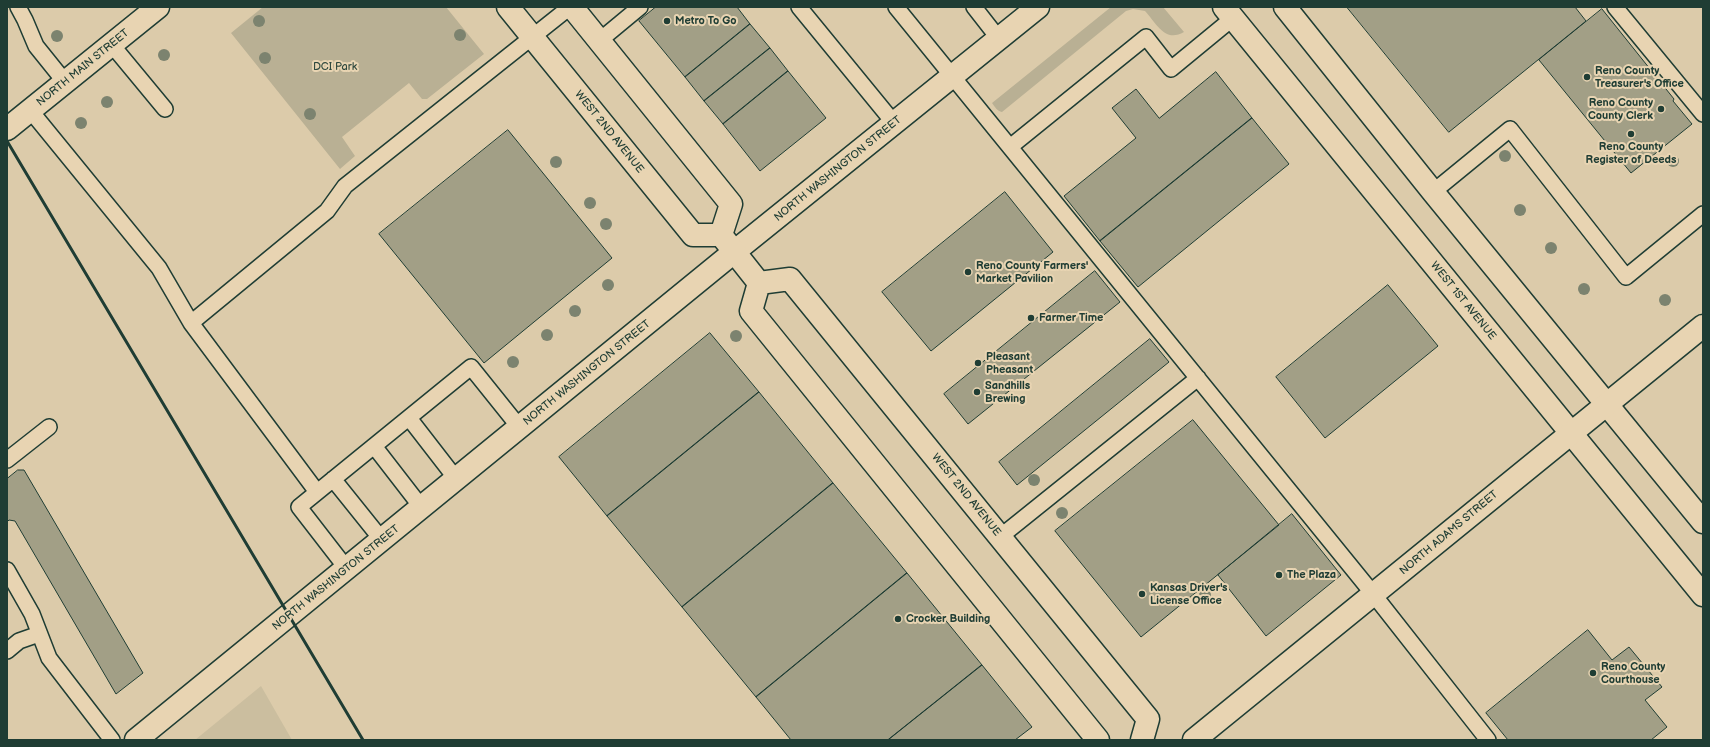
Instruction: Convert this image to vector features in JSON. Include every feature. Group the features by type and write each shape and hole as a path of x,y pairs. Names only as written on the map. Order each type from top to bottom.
{"street":[{"name":"NORTH MAIN STREET","path":"7,129 158,7"},
{"name":"WEST 2ND AVENUE","path":"508,7 693,235 721,235"},
{"path":"571,7 731,204 721,235 759,283 751,310 1098,740"},
{"name":"NORTH WASHINGTON STREET","path":"136,740 457,480 734,252 1038,7"},
{"path":"1285,7 1433,192 1703,522"},
{"name":"WEST 1ST AVENUE","path":"1228,13 1703,595"},
{"name":"WEST 2ND AVENUE","path":"759,283 790,279 1148,719 1142,740"},
{"name":"NORTH ADAMS STREET","path":"1194,740 1703,326"}],"lane":[{"path":"18,7 36,46 65,82"},
{"path":"190,323 328,211 345,186 571,7"},
{"path":"599,41 640,7"},
{"path":"799,7 894,123"},
{"path":"896,7 1374,595 1488,740"},
{"path":"974,7 999,38"},
{"path":"1616,7 1703,114"},
{"path":"1010,147 1146,37 1171,69 1228,13"},
{"path":"112,45 165,109"},
{"path":"30,110 159,268 190,323 316,492"},
{"path":"1433,192 1510,129 1626,276 1703,214"},
{"path":"347,568 299,507 316,492 471,368 520,428"},
{"path":"1000,537 1198,378"},
{"path":"409,418 457,480"},
{"path":"7,460 49,427"},
{"path":"374,446 422,508"},
{"path":"333,479 382,540"},
{"path":"7,570 32,614 49,658 112,740"},
{"path":"7,651 19,641 39,634"}],"shaded area":[{"path":"261,686 292,740 195,740"}],"green space":[{"name":"DCI Park","path":"263,7 446,7 484,54 427,99 422,99 409,83 342,137 355,156 340,169 231,33"},
{"path":"1111,7 1163,7 1184,32 1177,35 1166,34 1145,11 1133,9 1126,11 1002,112 996,109 992,103"}],"building":[{"path":"656,7 737,7 750,24 685,77 639,21"},
{"path":"1347,7 1575,7 1586,21 1449,132"},
{"path":"1602,9 1674,99 1673,101 1692,124 1631,173 1539,60"},
{"path":"750,24 770,48 704,101 685,77"},
{"path":"770,48 788,71 723,124 704,101"},
{"path":"788,71 826,118 760,171 723,124"},
{"path":"1216,72 1252,118 1100,241 1064,196 1136,138 1112,108 1136,89 1159,118"},
{"path":"1252,118 1289,164 1138,287 1100,241"},
{"path":"508,130 612,258 484,363 379,234"},
{"name":"Reno County Farmers' Market Pavilion","path":"1005,192 1053,252 931,351 882,292"},
{"path":"1095,271 1120,302 968,424 944,394"},
{"path":"1388,285 1438,346 1325,438 1276,377"},
{"path":"710,333 759,392 607,516 559,457"},
{"path":"1150,339 1169,362 1017,485 999,462"},
{"path":"759,392 833,483 682,607 607,516"},
{"path":"1193,420 1279,525 1141,637 1055,531"},
{"path":"18,470 24,470 143,673 116,694 15,521 9,520 7,522 7,479"},
{"path":"833,483 907,573 756,697 682,607"},
{"name":"The Plaza","path":"1292,514 1341,575 1266,636 1218,575"},
{"name":"Crocker Building","path":"907,573 982,665 888,740 791,740 756,697"},
{"name":"Reno County Courthouse","path":"1588,630 1612,660 1629,647 1662,687 1645,700 1667,727 1651,740 1508,740 1486,713"},
{"path":"982,665 1032,727 1015,740 888,740"}],"railway":[{"path":"7,141 363,740"}],"place":[{"name":"Metro To Go","path":"667,21"},
{"name":"Reno County Treasurer's Office","path":"1587,77"},
{"name":"Reno County County Clerk","path":"1661,109"},
{"name":"Reno County Register of Deeds","path":"1631,134"},
{"name":"Reno County Farmers' Market Pavilion","path":"968,272"},
{"name":"Farmer Time","path":"1031,318"},
{"name":"Pleasant Pheasant","path":"978,363"},
{"name":"Sandhills Brewing","path":"977,392"},
{"name":"The Plaza","path":"1279,575"},
{"name":"Kansas Driver's License Office","path":"1142,594"},
{"name":"Crocker Building","path":"898,619"},
{"name":"Reno County Courthouse","path":"1593,673"}]}
